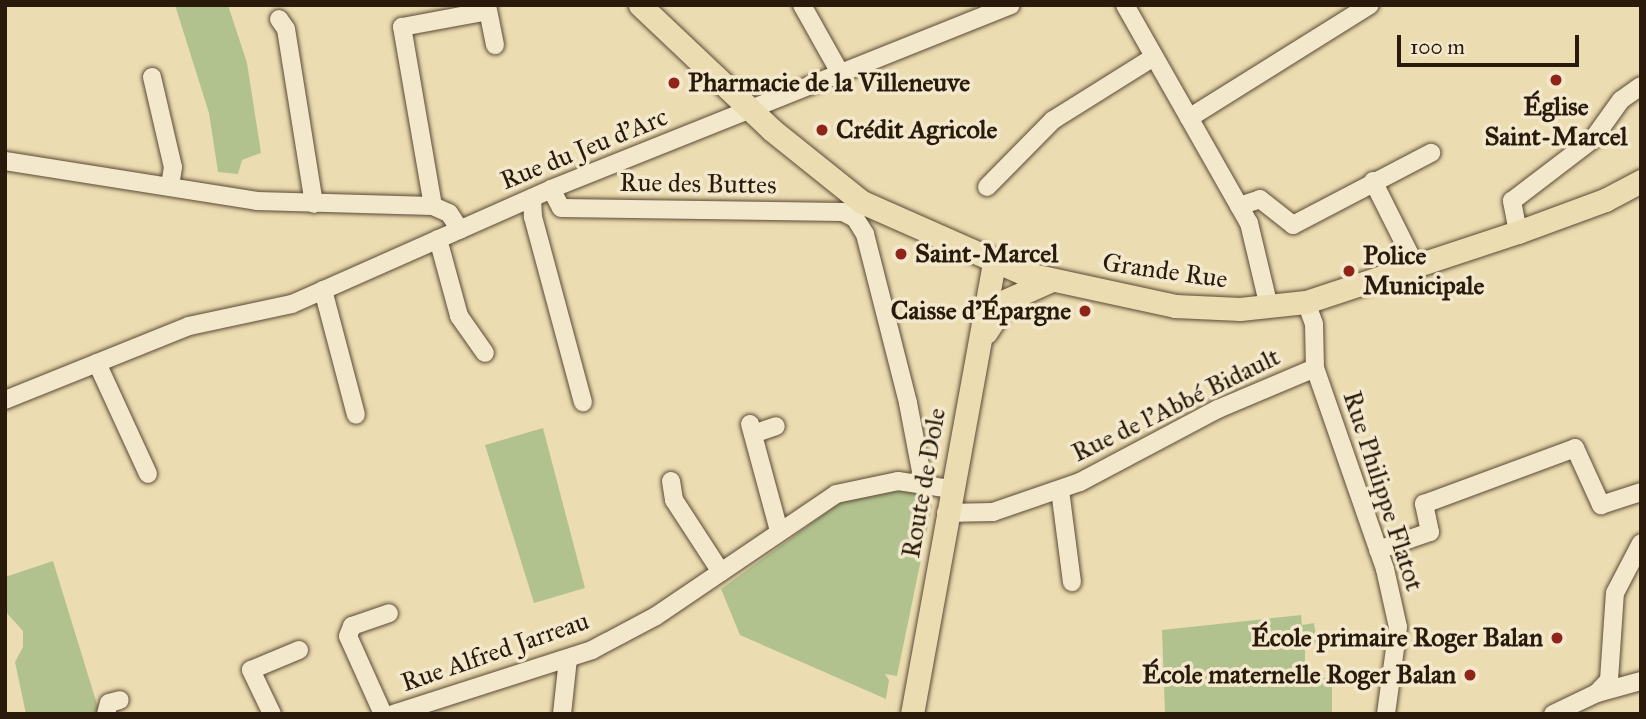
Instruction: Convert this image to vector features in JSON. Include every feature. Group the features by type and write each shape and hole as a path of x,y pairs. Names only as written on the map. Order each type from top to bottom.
{"main road":[{"name":"Grande Rue","path":"639,5 813,166 862,202 994,263 1052,279 1175,306 1269,307 1306,302 1518,232 1605,200 1641,181"},
{"name":"Route de Dole","path":"912,714 950,489 994,263"},
{"path":"978,351 990,322 1007,300 1052,279"}],"street":[{"path":"802,5 839,71"},
{"name":"Rue du Jeu d'Arc","path":"5,400 212,318 292,304 551,189 750,110 839,71 1010,5"},
{"path":"1125,5 1249,223 1269,307"},
{"path":"1189,118 1370,5"},
{"path":"433,206 402,27 488,8 495,45"},
{"path":"278,19 286,29 314,204"},
{"path":"987,187 1054,120 1154,57"},
{"path":"152,77 173,167 170,186"},
{"path":"1518,232 1512,201 1593,139 1622,100 1641,86"},
{"path":"1239,206 1260,199 1293,225 1431,153"},
{"path":"5,161 257,201 433,206 449,213 460,230"},
{"path":"1373,181 1416,267"},
{"name":"Rue des Buttes","path":"551,189 561,208 843,212 855,218 865,234 923,482"},
{"path":"532,198 533,217 583,401"},
{"path":"439,239 459,316 485,353"},
{"path":"323,290 356,415"},
{"name":"Rue Philippe Flatot","path":"1306,302 1314,324 1315,368 1378,550 1398,627 1386,714"},
{"path":"97,363 148,474"},
{"name":"Rue de l'Abbé Bidault","path":"947,513 993,512 1060,490 1218,409 1315,368"},
{"path":"776,426 751,429 779,531"},
{"path":"1378,550 1430,532 1424,504 1575,448 1601,505 1641,492"},
{"path":"671,481 674,500 721,572"},
{"name":"Rue Alfred Jarreau","path":"393,714 568,659 656,616 816,505 854,487 923,482 950,489"},
{"name":"Rue de l'Abbé Bidault","path":"1060,490 1072,582"},
{"path":"1597,693 1609,680 1615,593 1641,543"},
{"name":"Rue Alfred Jarreau","path":"383,714 348,636 352,626 388,612"},
{"path":"272,714 251,670 299,650"},
{"path":"562,714 568,659"},
{"path":"1552,714 1597,693 1641,681"},
{"path":"106,714 109,703 120,700"}],"green space":[{"path":"175,5 228,5 247,63 261,153 242,160 238,174 218,172 209,113"},
{"path":"543,428 585,588 534,603 485,445"},
{"path":"914,489 924,491 932,506 897,676 885,674 889,680 886,699 740,635 721,589 838,504 864,493"},
{"path":"53,561 100,714 26,714 15,662 23,647 23,631 5,611 5,577"},
{"path":"1301,615 1302,625 1314,623 1317,643 1305,645 1305,678 1332,678 1332,714 1165,714 1162,630"}],"place":[{"name":"Église Saint-Marcel","path":"1556,80"},
{"name":"Pharmacie de la Villeneuve","path":"674,83"},
{"name":"Crédit Agricole","path":"822,130"},
{"name":"Saint-Marcel","path":"901,254"},
{"name":"Police Municipale","path":"1349,271"},
{"name":"Caisse d'Épargne","path":"1085,311"},
{"name":"École primaire Roger Balan","path":"1557,638"},
{"name":"École maternelle Roger Balan","path":"1470,675"}]}
